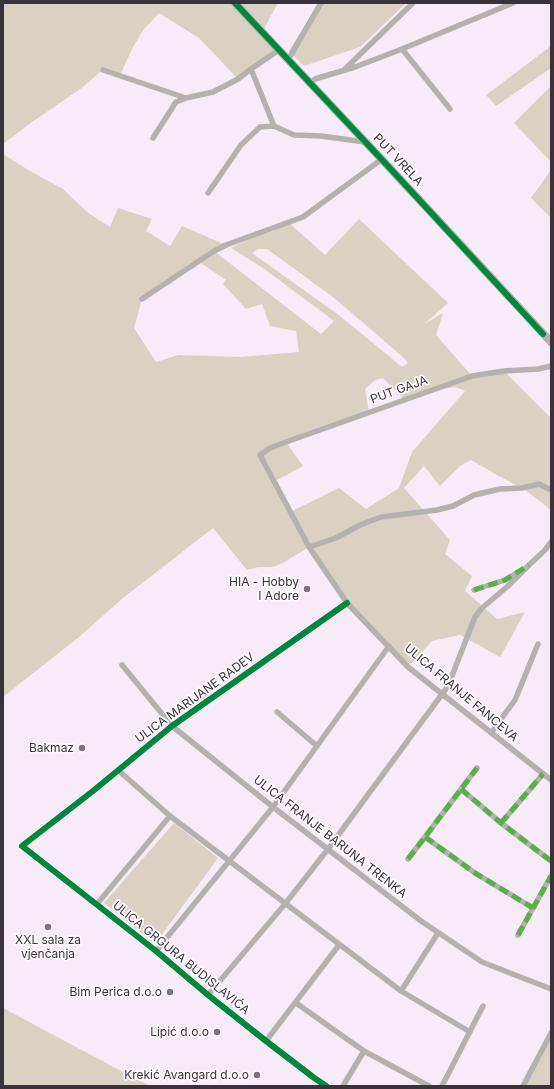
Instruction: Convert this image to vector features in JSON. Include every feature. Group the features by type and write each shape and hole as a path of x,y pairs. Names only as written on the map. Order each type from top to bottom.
{"main road":[{"name":"PUT VRELA","path":"236,3 546,333 551,342"}],"street":[{"path":"288,60 321,3"},
{"path":"344,71 413,3"},
{"path":"310,82 402,49 513,3"},
{"path":"402,49 450,109"},
{"path":"153,138 176,102 186,98 213,92 238,78 279,50"},
{"path":"251,69 274,126"},
{"path":"103,70 186,98"},
{"path":"208,193 241,145 260,127 274,126 294,135 321,136 366,142"},
{"path":"142,299 214,251 239,240 303,217 382,159"},
{"name":"PUT GAJA","path":"260,455 270,448 286,442 472,376 504,371 538,369 551,366"},
{"name":"ULICA FRANJE FANCEVA","path":"260,455 309,547 347,603 408,667 551,780"},
{"path":"309,547 336,538 360,525 381,518 437,510 453,506 474,495 500,489 522,488 539,484 551,490"},
{"path":"208,995 328,849 448,686 475,617 482,608 508,586 545,550 551,542"},
{"path":"474,590 505,580 529,565"},
{"name":"ULICA MARIJANE RADEV","path":"22,846 172,726 347,603"},
{"path":"491,733 516,700 538,644"},
{"path":"156,951 273,807 389,646"},
{"name":"ULICA FRANJE BARUNA TRENKA","path":"122,665 172,726 273,807 421,921 482,962 551,989"},
{"path":"277,712 317,746"},
{"path":"408,859 477,768"},
{"path":"118,770 170,816 339,945 401,991 470,1032"},
{"path":"501,823 543,774"},
{"path":"461,789 501,823 551,861"},
{"path":"97,904 170,816"},
{"path":"425,837 475,873 533,908"},
{"name":"ULICA GRGURA BUDISLAVIĆA","path":"22,846 156,951 266,1041 326,1086"},
{"path":"518,935 551,876"},
{"path":"401,991 438,933"},
{"path":"266,1041 339,945"},
{"path":"296,1003 364,1051 429,1086"},
{"path":"442,1086 483,1006"},
{"path":"523,1086 551,1033"},
{"path":"343,1086 364,1051"}],"shaded area":[{"path":"3,3 278,3 262,32 279,50 238,79 199,38 159,13 144,29 133,47 120,75 100,72 83,87 3,144"},
{"path":"319,3 406,3 360,47 304,66 289,51"},
{"path":"551,46 551,68 496,106 486,95"},
{"path":"551,86 551,162 514,123"},
{"path":"3,154 63,189 87,212 110,227 118,208 152,219 146,231 170,246 182,226 226,245 214,251 321,334 334,321 263,268 231,248 255,236 274,231 277,226 288,222 325,255 359,219 448,303 424,324 443,313 436,335 472,376 504,371 551,418 551,511 522,488 471,460 460,466 440,486 424,466 404,488 450,540 445,554 472,576 465,591 497,619 525,612 500,657 460,635 432,641 408,667 347,603 309,547 283,563 273,567 258,567 247,570 213,528 123,598 79,637 3,697","holes":["258,249 267,249 333,297 403,357 408,363 402,367 340,316 252,253","198,261 226,280 223,284 246,309 262,304 270,326 296,331 299,352 240,357 178,355 156,362 134,328 142,299","383,378 405,400 433,390 456,387 465,391 412,452 399,488 366,509 339,488 292,511 275,481 303,466 286,442 369,412 365,389 375,380"]},
{"path":"551,170 551,218 531,198"},
{"path":"174,823 218,858 155,944 104,903"},
{"path":"3,1008 121,1071 150,1086 3,1086"},
{"path":"551,1033 551,1086 523,1086"}],"marked path":[{"path":"474,590 505,580 529,565"},
{"path":"408,859 477,768"},
{"path":"501,823 543,774"},
{"path":"461,789 501,823 551,861"},
{"path":"425,837 475,873 533,908"},
{"path":"518,935 551,876"}],"cycle path":[{"path":"235,3 543,334"},
{"path":"326,1086 266,1041 156,951 22,846 93,791 172,726 347,603"}],"place":[{"name":"HIA - Hobby I Adore","path":"307,589"},
{"name":"Bakmaz","path":"82,748"},
{"name":"XXL sala za vjenčanja","path":"48,927"},
{"name":"Bim Perica d.o.o","path":"170,992"},
{"name":"Lipić d.o.o","path":"217,1032"},
{"name":"Krekić Avangard d.o.o","path":"257,1075"}]}
